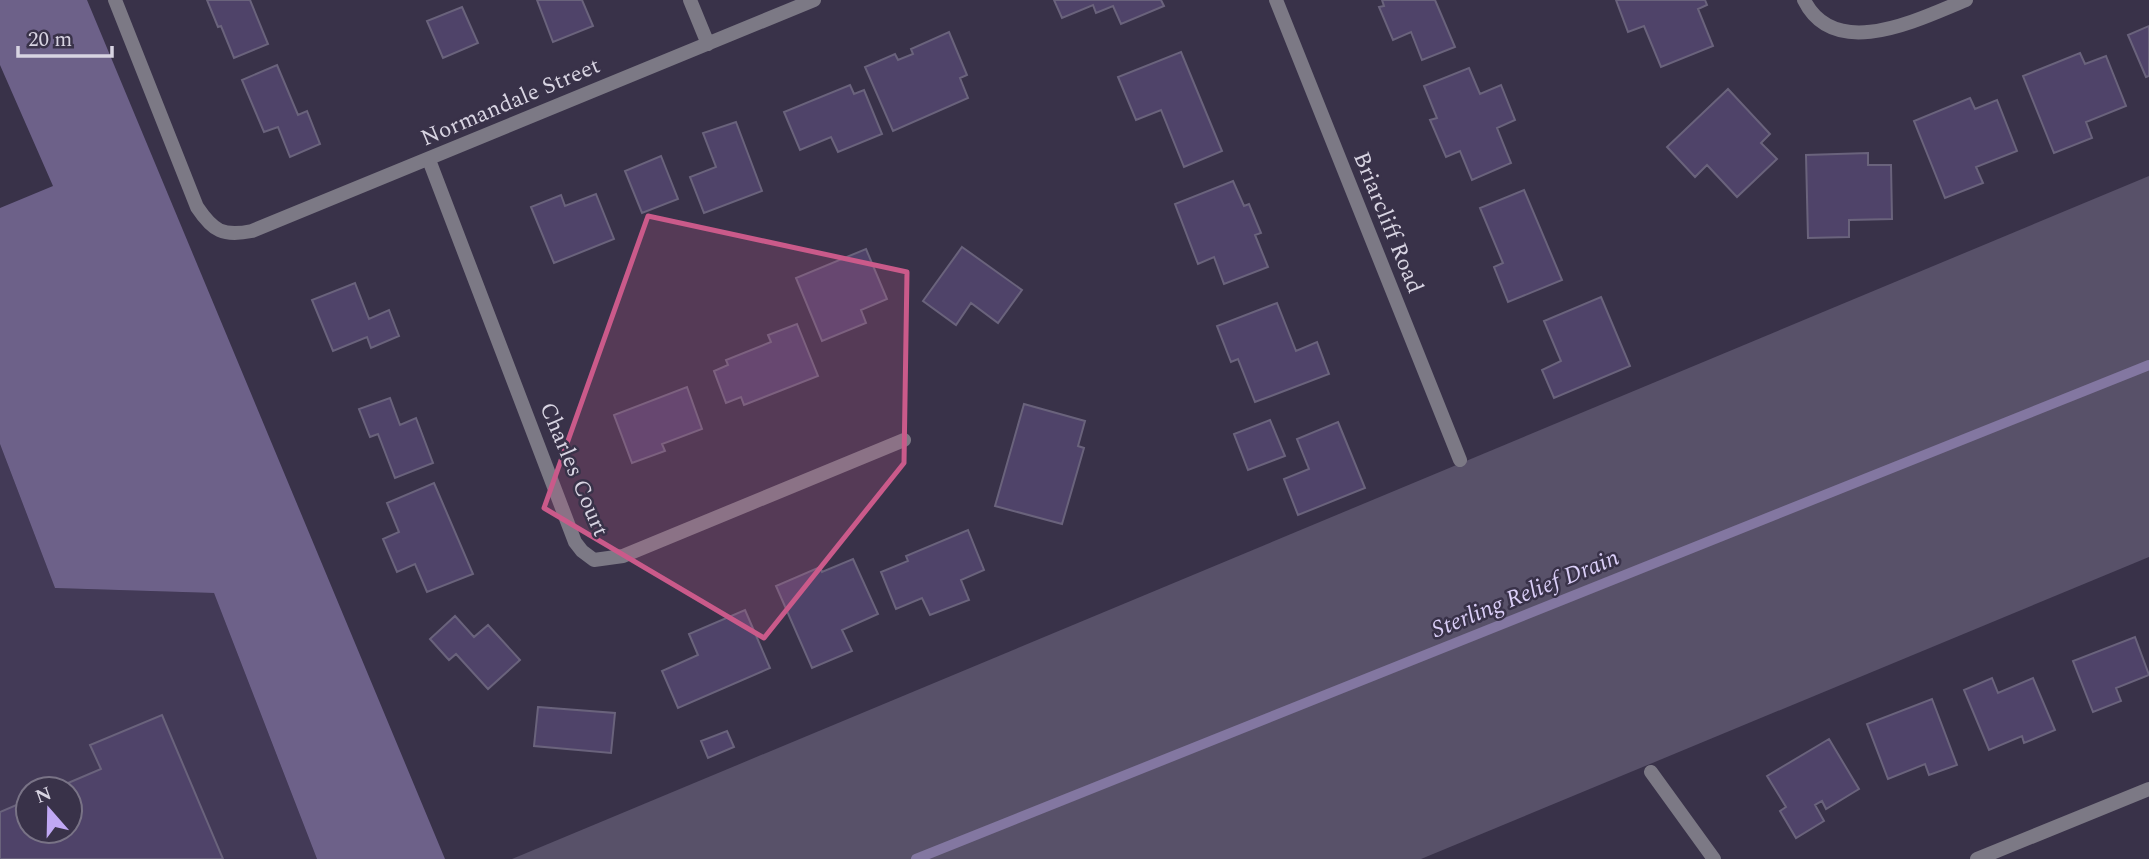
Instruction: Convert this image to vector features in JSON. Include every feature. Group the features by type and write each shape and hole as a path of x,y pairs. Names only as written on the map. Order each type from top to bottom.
{"street":[{"name":"Normandale Street","path":"115,0 197,207 206,221 220,232 234,234 252,231 429,160 814,0"},
{"path":"690,0 708,44"},
{"name":"Briarcliff Road","path":"1276,0 1460,460"},
{"path":"1804,0 1817,17 1832,27 1855,32 1877,32 1966,0"},
{"name":"Charles Court","path":"429,160 575,542 594,559 624,555 904,440"},
{"path":"1651,772 1714,859"},
{"path":"1977,859 2149,789"}],"highlighted area":[{"path":"648,216 907,272 904,463 764,638 544,508"}],"shaded area":[{"path":"0,0 87,0 445,859 317,859 214,593 55,588 0,444 0,208 53,186 0,65"},
{"name":"Sterling Relief Drain","path":"2149,176 2149,557 1421,859 512,859"},
{"path":"0,444 55,588 214,593 317,859 0,859"}],"building":[{"path":"207,0 250,0 268,44 234,58"},
{"path":"537,0 582,0 593,26 553,42"},
{"path":"1054,0 1161,0 1164,6 1121,24 1113,6 1096,13 1093,5 1062,18"},
{"path":"1382,0 1435,0 1455,47 1422,60 1411,32 1393,40 1379,7 1384,6"},
{"path":"1616,0 1705,0 1707,5 1698,9 1713,46 1661,67 1644,26 1628,32"},
{"path":"462,7 478,43 443,58 427,21"},
{"path":"2149,26 2149,76 2146,77 2128,35"},
{"path":"949,32 967,75 960,78 968,98 893,131 865,67 895,54 898,60 913,54 911,49"},
{"path":"1181,52 1222,151 1184,167 1161,110 1136,120 1118,77"},
{"path":"2080,53 2085,64 2106,56 2126,106 2086,122 2092,138 2054,153 2023,76"},
{"path":"277,65 298,115 307,111 320,144 290,157 278,127 264,132 242,80"},
{"path":"1469,68 1480,94 1501,85 1515,120 1497,128 1511,163 1472,180 1460,151 1446,157 1430,120 1437,118 1424,86"},
{"path":"850,85 854,94 864,90 882,134 838,152 831,137 800,150 784,112"},
{"path":"1728,89 1770,134 1761,143 1777,159 1737,197 1707,165 1695,177 1667,147"},
{"path":"1970,98 1975,109 1997,100 2017,151 1976,167 1983,183 1945,198 1914,121"},
{"path":"736,122 762,191 704,213 690,177 716,167 703,133"},
{"path":"1868,153 1868,165 1891,165 1892,219 1849,220 1849,237 1808,238 1806,155"},
{"path":"661,156 678,199 642,213 625,171"},
{"path":"1233,181 1244,206 1249,204 1261,233 1255,235 1268,267 1224,284 1214,257 1198,264 1175,204"},
{"path":"1524,190 1562,280 1508,302 1494,267 1503,263 1480,208"},
{"path":"596,194 614,239 554,263 531,207 561,195 565,206"},
{"path":"962,247 1022,290 998,323 971,303 956,325 923,301"},
{"path":"866,249 887,299 861,310 866,323 822,341 796,278"},
{"path":"355,283 369,319 389,310 399,336 371,348 367,337 333,351 312,300"},
{"path":"1601,297 1630,366 1554,398 1542,370 1561,361 1544,321"},
{"path":"1277,303 1296,351 1317,342 1329,374 1255,402 1238,359 1231,362 1217,326"},
{"path":"797,324 818,376 744,405 741,397 726,403 714,371 728,365 726,360 771,342 768,335"},
{"path":"687,387 702,429 662,444 665,451 632,463 614,415"},
{"path":"390,398 400,425 416,418 433,463 395,478 378,434 370,437 359,409"},
{"path":"1024,404 1085,421 1078,446 1084,448 1062,524 995,506"},
{"path":"1270,420 1285,456 1248,470 1234,434"},
{"path":"1338,422 1365,488 1298,515 1284,479 1309,469 1297,439"},
{"path":"434,483 473,574 427,592 415,564 397,572 383,539 399,532 387,503"},
{"path":"968,530 984,570 961,580 969,600 930,615 922,598 896,609 881,572 908,561 906,556"},
{"path":"853,559 878,614 842,630 852,651 812,668 776,586 820,567 822,572"},
{"path":"745,610 770,668 678,708 662,671 698,655 689,634"},
{"path":"455,616 474,637 488,625 520,660 488,689 456,654 449,660 430,639"},
{"path":"2135,637 2149,675 2116,688 2121,701 2093,712 2073,661"},
{"path":"1992,678 1998,693 2033,678 2055,730 2024,743 2022,736 1989,750 1964,690"},
{"path":"1932,699 1957,765 1929,775 1925,764 1888,779 1867,724"},
{"path":"538,707 615,713 611,753 534,746"},
{"path":"162,715 223,859 0,859 0,812 14,806 14,845 84,845 84,776 101,769 90,745"},
{"path":"727,731 734,747 708,758 701,741"},
{"path":"1829,739 1859,789 1826,809 1822,801 1815,805 1824,821 1796,838 1780,811 1786,807 1767,776"}],"waterway":[{"name":"Sterling Relief Drain","path":"916,859 2149,365"}]}
